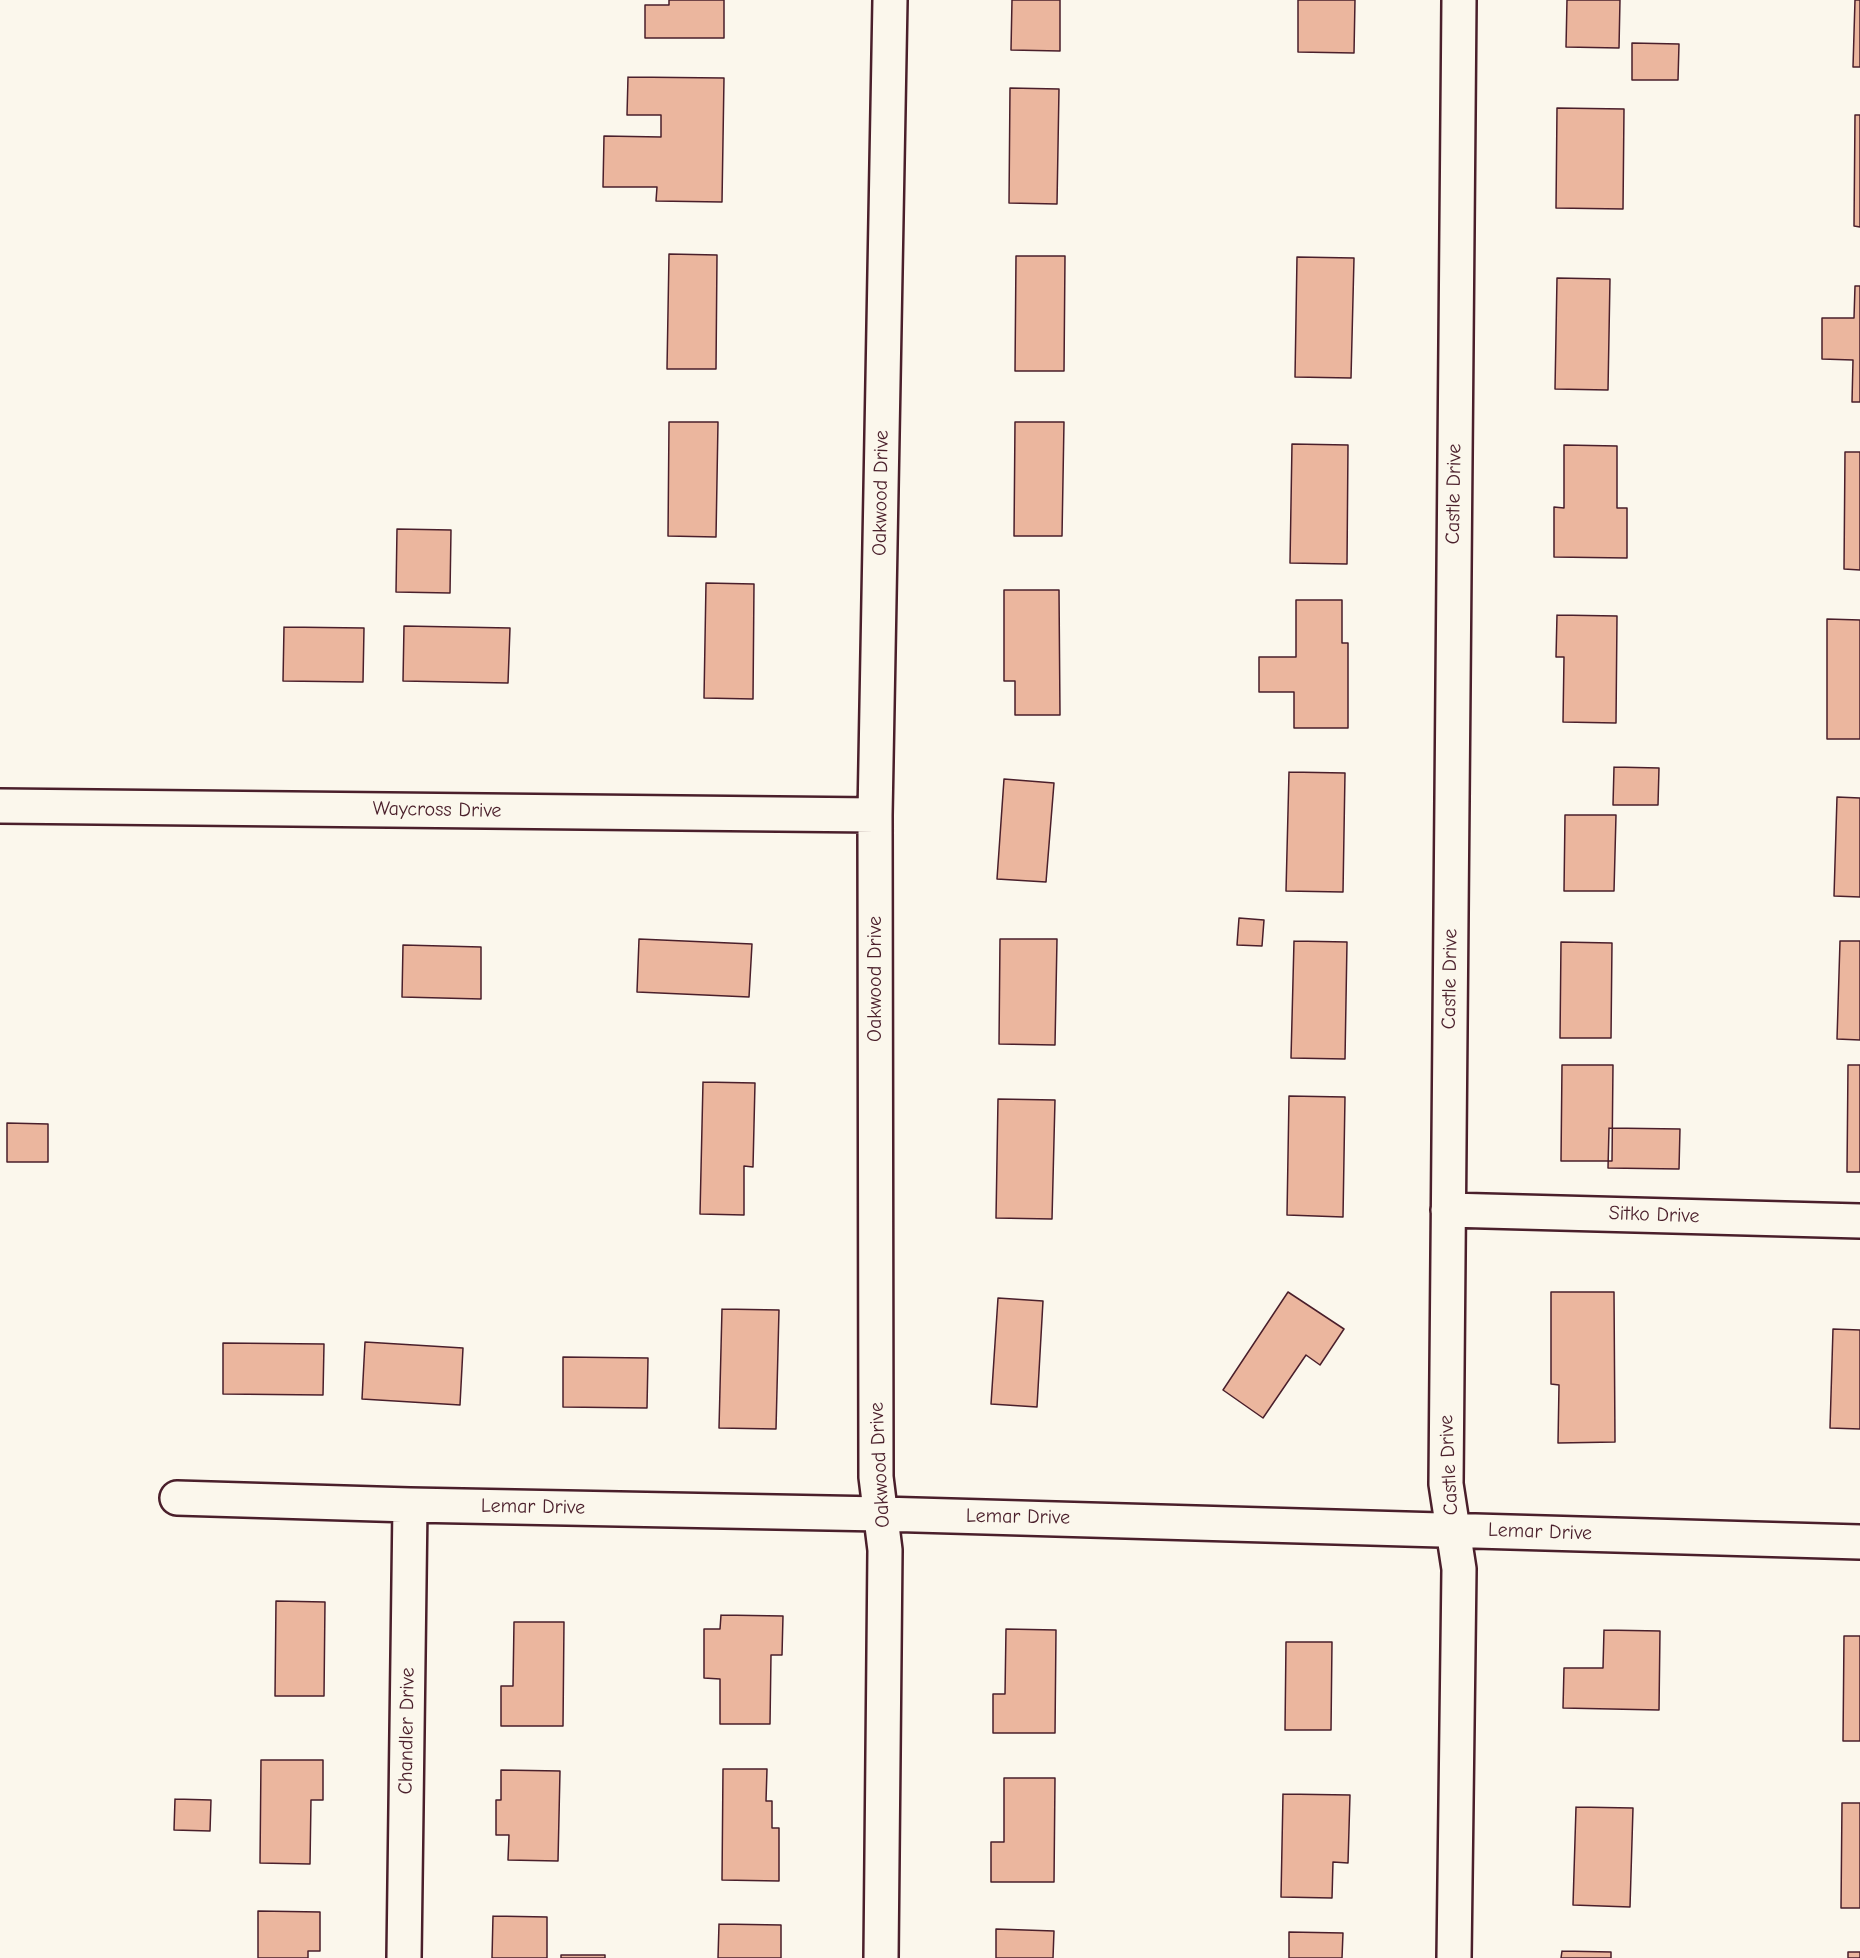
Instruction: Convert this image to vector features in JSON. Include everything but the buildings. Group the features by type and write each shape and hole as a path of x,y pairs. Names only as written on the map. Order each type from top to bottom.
{"street":[{"name":"Oakwood Drive","path":"881,1958 885,1550 876,1465 875,815 890,0"},
{"name":"Castle Drive","path":"1454,1958 1459,1569 1446,1484 1459,0"},
{"name":"Waycross Drive","path":"0,806 875,815"},
{"name":"Sitko Drive","path":"1448,1209 1860,1221"},
{"name":"Lemar Drive","path":"177,1498 881,1514 1860,1542"},
{"name":"Chandler Drive","path":"404,1958 410,1505"}]}
